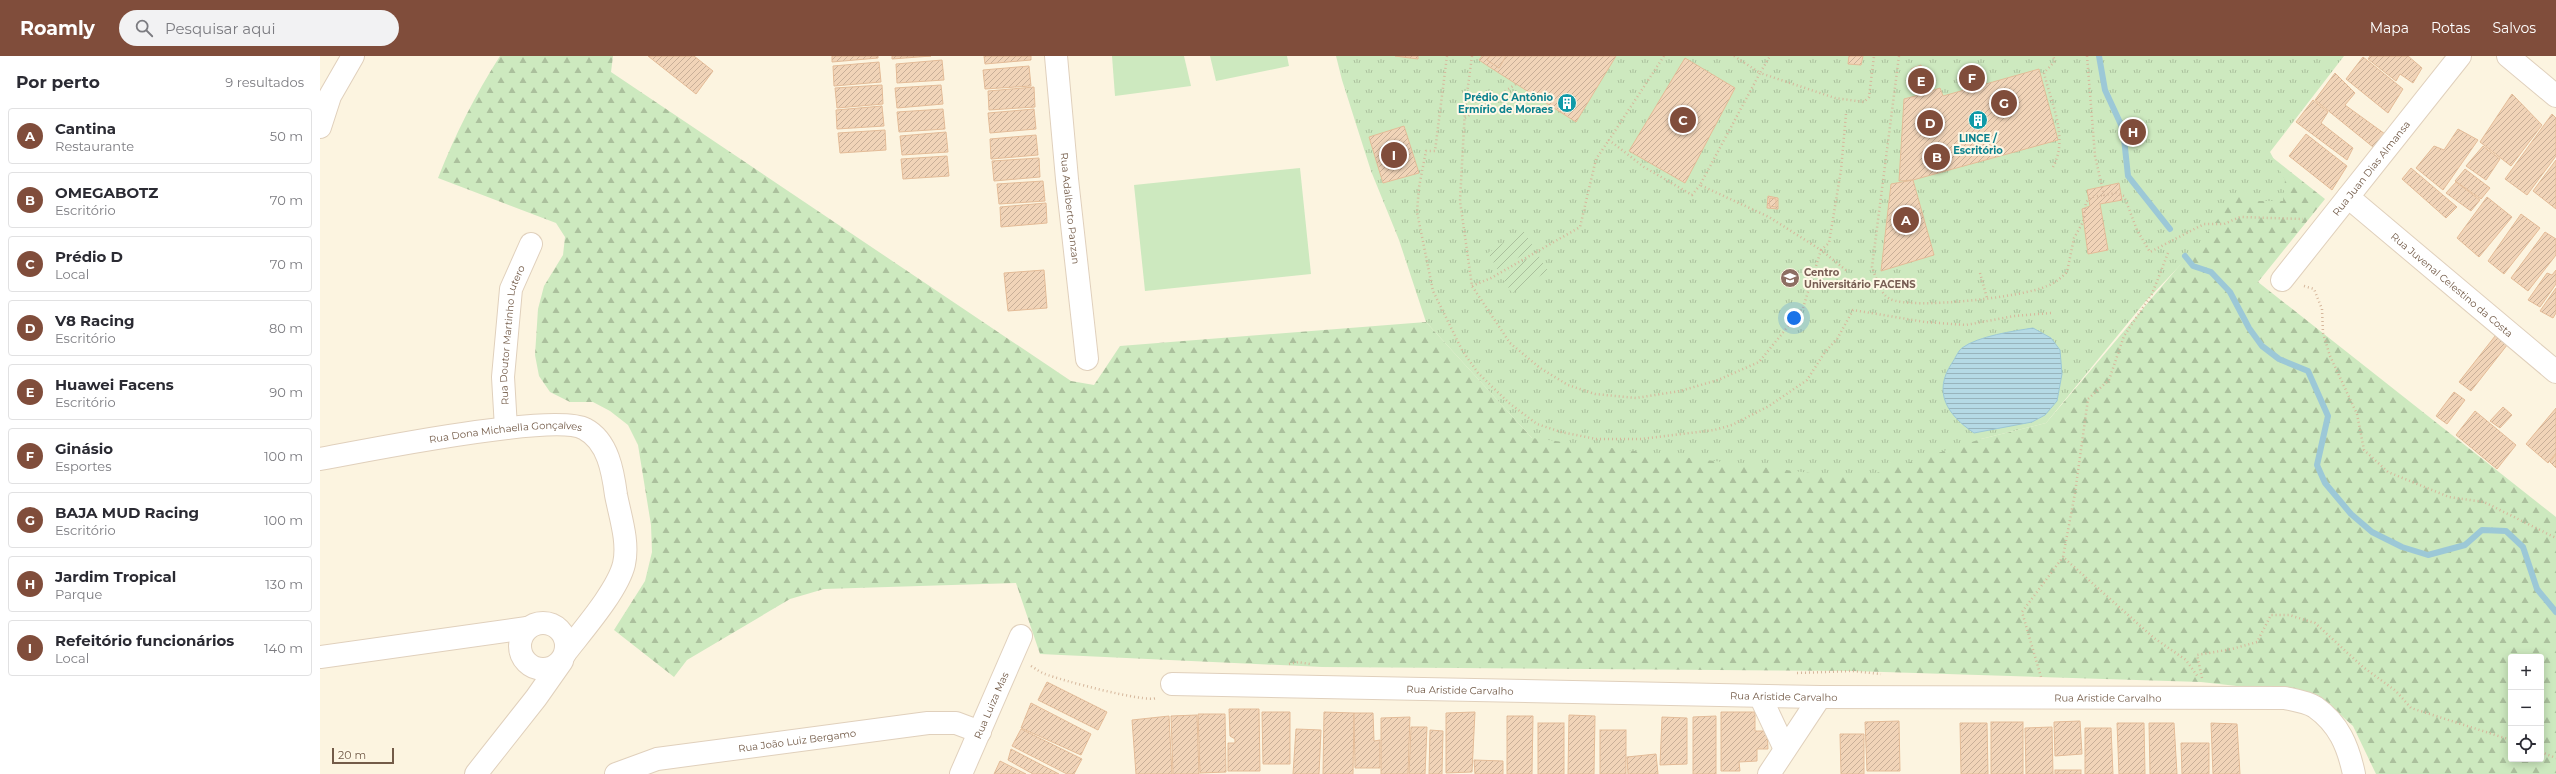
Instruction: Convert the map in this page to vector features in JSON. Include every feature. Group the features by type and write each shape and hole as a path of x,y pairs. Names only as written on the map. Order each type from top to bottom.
{"street":[{"path":"320,127 330,96 353,56"},
{"name":"Rua Adalberto Panzan","path":"1056,56 1067,179 1087,360"},
{"name":"Rua Juan Dias Almansa","path":"2282,280 2460,56"},
{"path":"2508,56 2556,96"},
{"name":"Rua Juvenal Celestino da Costa","path":"2348,197 2556,372"},
{"name":"Rua Doutor Martinho Lutero","path":"506,428 503,378 511,289 531,244"},
{"name":"Rua Dona Michaella Gonçalves","path":"320,459 506,428 568,424 586,429 602,444 613,477 624,542 624,564 616,582 536,698 476,774"},
{"path":"536,698 534,679 522,655 522,634 533,624 596,612"},
{"path":"483,633 522,655 536,668 550,668 564,656 567,644 561,630 548,622"},
{"path":"320,657 527,628"},
{"name":"Rua Luiza Mas","path":"961,774 1017,645"},
{"name":"Rua Aristide Carvalho","path":"1172,684 1820,697 2285,698 2314,706 2336,726 2349,750 2354,774"},
{"path":"1760,696 1786,749"},
{"path":"1769,774 1820,697"},
{"name":"Rua João Luiz Bergamo","path":"616,774 657,759 928,723 956,723 980,732"}],"path":[{"path":"1447,56 1435,151 1426,151 1419,187 1417,212 1433,291 1462,350 1478,373 1509,403 1537,424 1561,432 1596,439 1640,439 1714,430 1732,425 1769,406 1807,380 1825,352 1837,339 1853,310 1920,322 1966,325 2014,316 2051,313"},
{"path":"1472,56 1465,118 1460,201 1472,286 1510,343 1540,368 1568,385 1595,394 1636,398 1680,391 1712,382 1759,362 1803,308 1821,250 1830,243 1841,170 1846,114"},
{"path":"1472,286 1491,278 1580,227 1596,158 1664,56"},
{"path":"1734,56 1760,72 1836,98 1864,102 1869,98 1874,56"},
{"path":"1609,140 1644,167 1692,195 1700,185 1770,56"},
{"path":"1899,56 1872,267 1884,294 1891,299 1935,302 1987,298 2034,290 2060,279 2066,272 2074,238 2083,222 2086,202 2092,197 2116,193 2124,196 2137,230 2150,252 2204,224 2224,224 2240,217 2307,219"},
{"path":"2053,56 2055,61 2044,73 2061,137 2059,156 2053,167"},
{"path":"2087,56 2095,156 2104,195"},
{"path":"1465,118 1516,84"},
{"path":"1700,185 1769,217 1821,250 1846,270"},
{"path":"2041,679 2022,612 2063,557 2076,493 2088,399 2109,380 2124,336 2152,294 2168,253"},
{"path":"1980,273 1987,298"},
{"path":"2282,280 2314,289 2322,309 2323,333 2330,356 2358,414 2364,450 2388,472 2449,497 2484,502 2556,538"},
{"path":"2063,557 2154,638 2186,660 2204,686"},
{"path":"2203,680 2197,655 2232,649 2258,642 2270,615 2289,615 2314,623 2363,667 2396,691 2411,708 2508,739"},
{"path":"1017,645 1043,673 1075,684 1155,700 1172,684"},
{"path":"2544,753 2556,758"}],"green space":[{"path":"500,56 613,56 611,72 1071,381 1094,385 1120,346 1426,322 1532,438 1981,439 2046,423 2191,252 2268,154 2325,199 2258,282 2556,517 2556,774 2376,774 2353,726 2318,695 2201,682 1852,671 1322,667 1040,654 1016,583 824,589 790,599 687,660 674,677 614,630 645,581 652,552 651,525 638,445 628,425 610,411 593,402 570,402 550,392 539,376 535,355 538,309 544,286 563,255 565,237 556,223 438,178 451,146 482,85"},
{"path":"1112,56 1184,56 1191,86 1115,96"},
{"path":"1210,56 1287,56 1289,66 1216,81"},
{"name":"Centro Universitário FACENS","path":"1336,56 2344,56 2270,152 2285,180 2283,201 2253,201 2240,191 2190,255 2145,302 2046,423 1981,439 1858,479 1532,438 1426,322 1399,240 1371,171 1342,80"},
{"path":"1300,168 1311,274 1145,291 1134,185"},
{"path":"1523,230 1534,248 1498,270 1488,253"},
{"path":"1537,253 1548,271 1512,293 1501,276"}],"water":[{"path":"2033,328 2051,338 2060,350 2062,374 2057,401 2045,415 2032,422 1974,433 1950,411 1943,394 1943,384 1952,363 1962,348 1977,340"}],"building":[{"path":"648,56 694,56 713,71 696,94"},
{"path":"832,56 878,56 878,58 832,62"},
{"path":"892,56 931,56 892,59"},
{"path":"984,56 1031,56 1031,60 985,64"},
{"path":"1395,56 1418,56 1418,59"},
{"name":"Prédio C Antônio Ermírio de Moraes","path":"1482,56 1616,56 1576,122 1479,60"},
{"path":"1490,56 1506,56 1499,68 1487,60"},
{"path":"1849,56 1863,56 1861,65 1848,64"},
{"path":"2370,56 2408,56 2422,68 2413,83 2400,74 2396,81 2368,59"},
{"path":"2363,57 2403,89 2388,113 2346,79"},
{"path":"1685,58 1735,88 1685,183 1629,151"},
{"path":"942,60 944,80 897,83 896,64"},
{"path":"879,62 881,82 834,86 833,66"},
{"name":"LINCE / Escritório","path":"1921,65 1928,92 1940,88 1943,96 2039,69 2058,140 1913,180 1899,181 1904,99 1919,95 1911,69"},
{"path":"1029,66 1031,86 985,89 983,70"},
{"path":"2335,73 2355,93 2345,105 2385,134 2373,147 2315,100"},
{"path":"882,85 883,104 837,108 835,88"},
{"path":"941,85 943,104 897,108 895,88"},
{"path":"1034,87 1035,107 989,110 988,91"},
{"path":"2512,94 2542,125 2511,166 2480,142"},
{"path":"2313,100 2328,112 2321,123 2353,148 2347,160 2296,122"},
{"path":"882,106 884,126 837,129 836,110"},
{"path":"943,109 945,129 899,132 897,112"},
{"path":"1034,109 1036,129 990,133 988,113"},
{"path":"2552,114 2556,118 2556,156 2527,195 2505,179"},
{"path":"1404,126 1419,173 1383,183 1369,137"},
{"path":"2458,129 2478,140 2443,190 2416,168 2434,146 2444,150"},
{"path":"885,130 886,150 840,153 838,133"},
{"path":"946,132 948,152 902,155 900,136"},
{"path":"2306,134 2347,166 2332,190 2289,156"},
{"path":"1036,135 1038,155 991,159 990,139"},
{"path":"2483,146 2500,159 2486,180 2466,166"},
{"path":"947,156 949,176 903,179 901,159"},
{"path":"1039,158 1040,177 994,181 992,161"},
{"path":"2556,160 2556,209 2533,191"},
{"path":"2411,168 2457,207 2446,218 2402,179"},
{"path":"2465,169 2490,188 2481,199 2455,181"},
{"path":"1913,180 1934,255 1881,271 1891,184"},
{"path":"1043,181 1045,201 999,204 997,184"},
{"path":"2456,182 2480,200 2471,211 2446,193"},
{"path":"2119,183 2122,200 2100,204 2108,250 2088,254 2082,209 2090,206 2087,190"},
{"path":"1768,196 1778,198 1778,209 1767,208"},
{"path":"2487,197 2512,217 2479,257 2457,238"},
{"path":"1770,198 1776,199 1776,207 1769,206"},
{"path":"1046,203 1047,223 1001,227 1000,207"},
{"path":"2521,214 2540,228 2504,274 2488,261"},
{"path":"2545,232 2556,239 2556,255 2528,291 2511,278"},
{"path":"1044,270 1047,308 1008,311 1004,273"},
{"path":"2556,270 2556,284 2540,307 2528,300 2547,273 2552,275"},
{"path":"2556,288 2556,313 2553,318 2540,311"},
{"path":"2499,331 2511,340 2471,391 2459,382"},
{"path":"2454,392 2465,400 2447,424 2436,416"},
{"path":"2503,407 2512,415 2500,428 2490,421"},
{"path":"2556,408 2556,453 2548,463 2526,444"},
{"path":"2475,411 2516,445 2497,469 2456,435"},
{"path":"2556,454 2556,468 2550,462"},
{"path":"1047,682 1107,712 1098,730 1038,700"},
{"path":"1031,703 1091,734 1081,755 1021,728"},
{"path":"1229,709 1259,709 1260,771 1228,771 1228,743 1235,743 1235,739 1230,736"},
{"path":"1262,712 1290,712 1290,764 1263,764"},
{"path":"1324,712 1354,713 1353,774 1323,774"},
{"path":"1475,712 1472,772 1446,773 1446,713"},
{"path":"1721,712 1755,712 1755,731 1767,731 1768,749 1757,749 1757,761 1739,762 1740,771 1721,771"},
{"path":"1354,713 1373,713 1374,741 1380,740 1380,768 1355,768"},
{"path":"1198,714 1225,714 1226,772 1200,773"},
{"path":"1197,715 1199,774 1173,774 1171,716"},
{"path":"1569,715 1595,716 1594,774 1568,774"},
{"path":"1169,716 1172,774 1136,774 1132,720"},
{"path":"1507,716 1533,716 1532,774 1507,774"},
{"path":"1716,716 1716,774 1693,774 1693,717"},
{"path":"1410,717 1408,774 1381,774 1381,718"},
{"path":"1662,717 1687,718 1687,764 1660,765"},
{"path":"1899,721 1900,771 1867,771 1865,722"},
{"path":"2080,721 2082,754 2055,756 2054,722"},
{"path":"1991,722 2023,722 2023,774 1991,774"},
{"path":"1538,723 1564,723 1564,774 1538,774"},
{"path":"1960,723 1987,723 1988,774 1961,774"},
{"path":"2117,723 2144,723 2145,774 2119,774"},
{"path":"2149,723 2174,723 2177,774 2150,774"},
{"path":"2211,723 2237,724 2240,774 2213,774"},
{"path":"1411,727 1427,727 1425,774 1409,774"},
{"path":"2052,727 2053,774 2026,774 2025,728"},
{"path":"2085,728 2111,728 2113,774 2085,774"},
{"path":"1021,729 1082,759 1074,774 1067,774 1012,746"},
{"path":"1296,729 1321,730 1319,774 1293,774"},
{"path":"1430,730 1443,731 1442,774 1429,774"},
{"path":"1600,730 1626,730 1626,774 1600,774"},
{"path":"1840,734 1864,734 1864,774 1841,774"},
{"path":"2181,743 2209,743 2209,774 2182,774"},
{"path":"1011,749 1059,774 1033,774 1008,760"},
{"path":"1656,754 1658,774 1628,774 1627,757"},
{"path":"1474,760 1503,761 1503,774 1475,774"},
{"path":"1000,761 1026,774 994,774"},
{"path":"2055,770 2081,770 2081,774 2055,774"}],"waterway":[{"path":"2099,56 2105,90 2123,129 2128,176 2170,229"},
{"path":"2185,256 2193,266 2211,272 2230,292 2249,328 2262,346 2279,359 2308,371 2328,416 2317,465 2325,483 2351,514 2372,532 2402,547 2428,555 2465,545 2482,530 2506,531 2523,547 2537,589 2556,612"}],"place":[{"name":"Ginásio","path":"1972,78"},
{"name":"Huawei Facens","path":"1921,81"},
{"name":"Prédio C Antônio Ermírio de Moraes","path":"1567,103"},
{"name":"BAJA MUD Racing","path":"2004,103"},
{"name":"Prédio D","path":"1683,120"},
{"name":"LINCE / Escritório","path":"1978,120"},
{"name":"V8 Racing","path":"1930,123"},
{"name":"Jardim Tropical","path":"2133,132"},
{"name":"Refeitório funcionários","path":"1394,155"},
{"name":"OMEGABOTZ","path":"1937,157"},
{"name":"Cantina","path":"1906,220"},
{"name":"Centro Universitário FACENS","path":"1790,278"}]}
